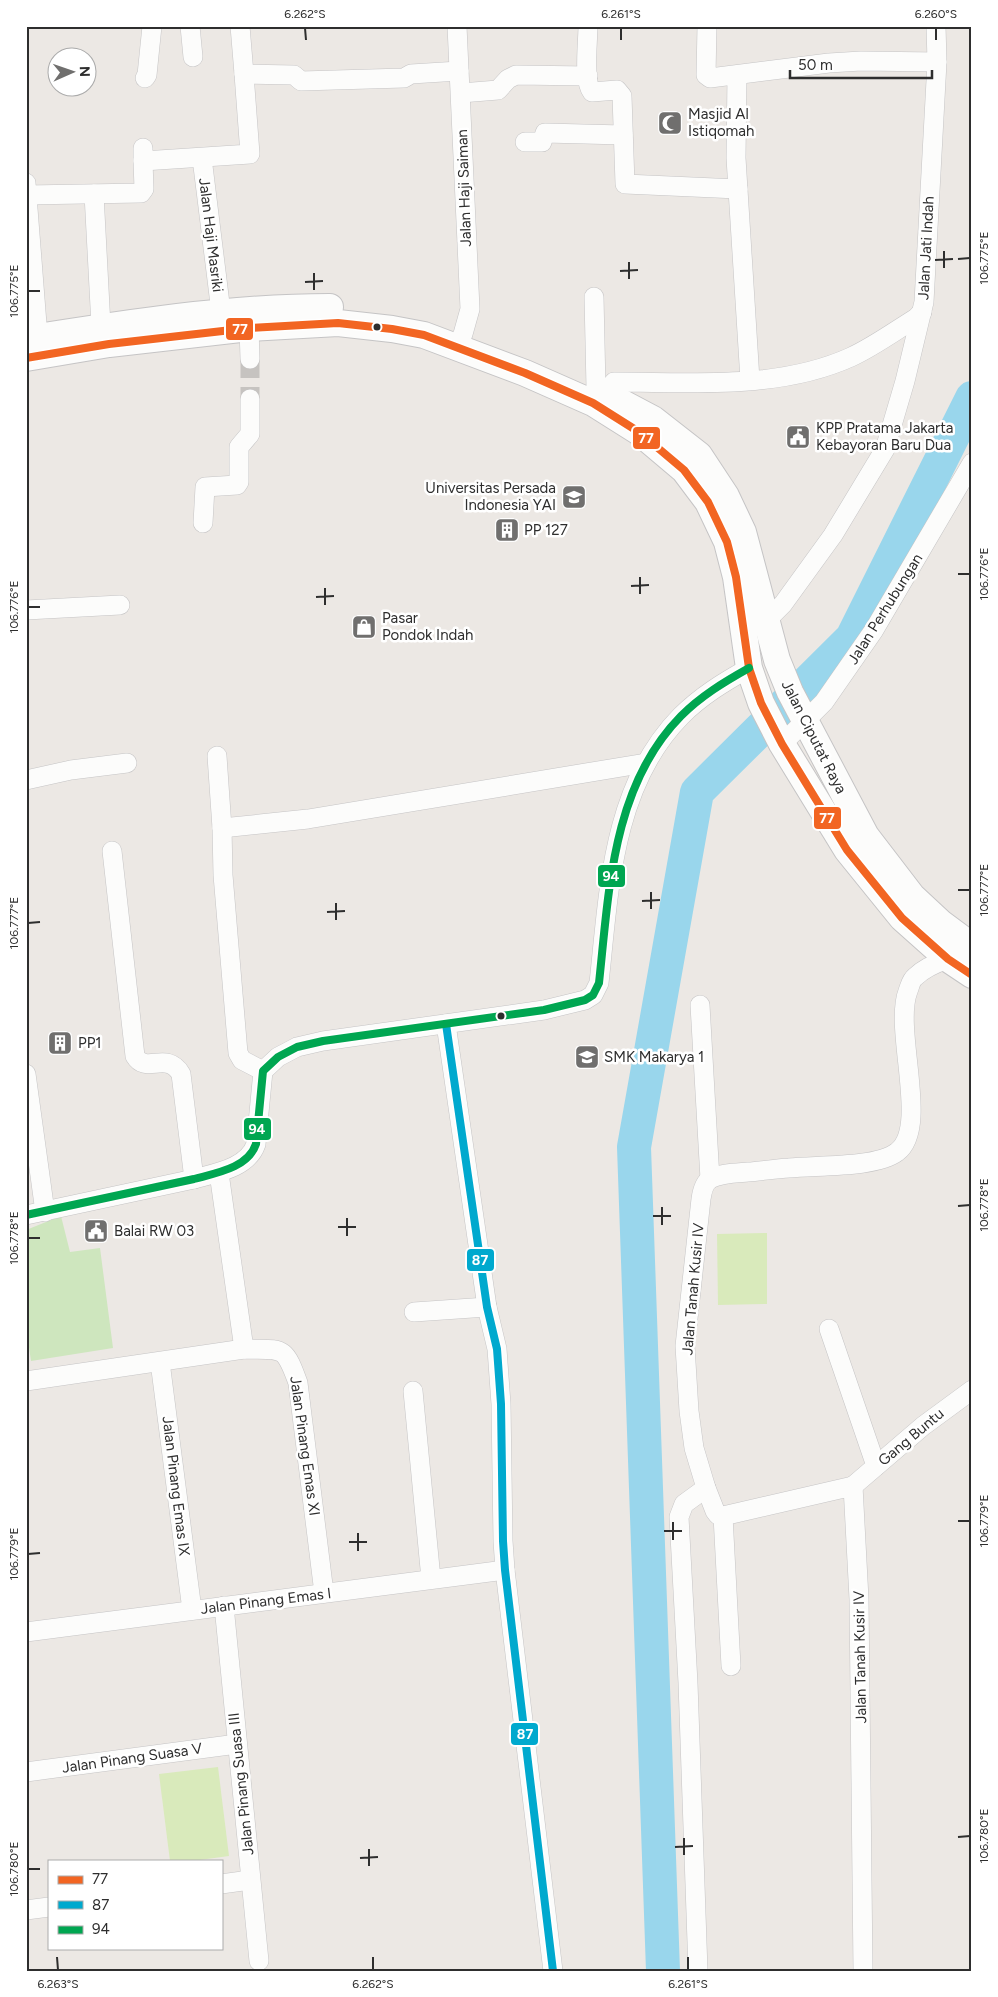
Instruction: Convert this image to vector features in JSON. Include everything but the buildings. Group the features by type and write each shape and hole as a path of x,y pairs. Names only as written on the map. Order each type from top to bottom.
{"main road":[{"path":"30,345 101,326 277,307 337,306 395,312 428,321 460,341"},
{"path":"30,345 109,344 249,328 338,324 392,328 460,341"},
{"name":"Jalan Ciputat Raya","path":"460,341 531,359 601,391 653,419 699,455 726,496 743,532 777,660 798,710 866,836 912,896 972,946"},
{"name":"Jalan Ciputat Raya","path":"460,341 524,374 593,403 639,432 684,470 708,502 727,542 736,576 749,668 760,699 780,740 857,864 902,918 948,958 972,975"},
{"path":"760,699 798,710"}],"street":[{"path":"145,78 152,26"},
{"path":"190,26 193,57"},
{"path":"30,345 27,188 94,194 141,193 144,189 143,155 202,158 250,154 240,26"},
{"name":"Jalan Haji Saiman","path":"458,26 470,309 460,341"},
{"path":"588,26 588,85 592,92 617,90 620,92 624,182 627,186 738,189"},
{"path":"708,26 706,75 710,78 829,63 862,61 936,62"},
{"name":"Jalan Jati Indah","path":"601,391 614,382 732,382 804,373 851,357 916,318 922,312 936,62 936,26"},
{"path":"244,74 294,75 302,80 404,78 411,74 459,71"},
{"path":"460,93 498,90 508,79 516,75 588,76"},
{"path":"737,75 738,189 750,380"},
{"path":"525,142 542,142 545,133 622,135"},
{"name":"Jalan Haji Masriki","path":"202,158 221,312"},
{"path":"94,194 101,326"},
{"path":"594,297 601,391"},
{"path":"766,620 783,604 833,535 885,449 905,381 922,312"},
{"path":"249,328 250,359"},
{"path":"203,523 205,487 237,485 240,482 239,447 250,434 250,399"},
{"name":"Jalan Perhubungan","path":"780,740 798,710 824,702 874,630 964,492 972,463"},
{"path":"26,610 120,605"},
{"path":"26,1074 35,1213 219,1173 245,1161 253,1152 258,1134 263,1072 278,1057 297,1047 323,1041 544,1010 585,1000 593,995 599,983 611,875 618,842 631,794 646,763 681,717 720,684 749,668"},
{"path":"217,756 223,875 238,1053 242,1060 263,1072"},
{"path":"26,780 71,770 127,763"},
{"path":"222,828 308,819 646,763"},
{"path":"112,851 135,1056 138,1061 144,1063 169,1062 176,1066 181,1074 194,1179"},
{"path":"700,1005 710,1179 734,1173 870,1162 884,1159 902,1149 909,1136 911,1110 904,1026 905,999 913,978 948,958"},
{"path":"446,1024 487,1307 497,1349 501,1404 503,1541 553,1971"},
{"path":"219,1173 244,1348"},
{"name":"Jalan Tanah Kusir IV","path":"710,1179 704,1186 701,1199 685,1346 689,1411 694,1448 715,1511 718,1515 723,1516"},
{"path":"414,1312 487,1307"},
{"path":"829,1329 876,1466"},
{"name":"Jalan Pinang Emas XI","path":"26,1381 244,1348 278,1350 287,1355 298,1383 324,1593"},
{"name":"Jalan Pinang Emas IX","path":"160,1362 192,1610"},
{"name":"Gang Buntu","path":"853,1486 923,1426 972,1390"},
{"path":"413,1391 431,1579"},
{"path":"731,1666 723,1516 853,1486"},
{"name":"Jalan Tanah Kusir IV","path":"853,1486 859,1599 863,1971"},
{"path":"698,1971 688,1683 679,1517 684,1504 706,1488"},
{"name":"Jalan Pinang Emas I","path":"26,1632 506,1570"},
{"name":"Jalan Pinang Suasa III","path":"224,1606 259,1961"},
{"name":"Jalan Pinang Suasa V","path":"26,1772 237,1744"},
{"path":"222,1884 250,1880"},
{"path":"26,1910 48,1907"}],"green space":[{"path":"61,1216 70,1252 100,1248 113,1348 31,1361 26,1327 26,1230"},
{"path":"767,1233 767,1304 718,1305 717,1234"},
{"path":"218,1767 229,1856 199,1860 170,1860 159,1774"}],"waterway":[{"path":"663,1971 634,1147 697,792 852,638 972,398"}],"tunnel":[{"path":"250,359 250,399"}],"transit line":[{"name":"77","path":"26,358 109,344 249,328 338,323 392,329 424,335 525,373 593,403 639,432 684,470 708,502 727,542 736,577 749,668 761,703 782,744 847,850 902,918 948,959 972,975"},
{"name":"94","path":"26,1215 194,1179 221,1172 239,1164 252,1152 256,1144 263,1071 278,1057 297,1047 323,1041 544,1010 585,1000 593,995 599,983 606,912 618,841 627,807 640,774 658,744 681,716 713,690 749,668"},
{"name":"87","path":"446,1024 487,1307 497,1349 501,1404 505,1570 553,1971"}],"place":[{"name":"Masjid Al Istiqomah","path":"670,123"},
{"name":"KPP Pratama Jakarta Kebayoran Baru Dua","path":"798,437"},
{"name":"Universitas Persada Indonesia YAI","path":"574,497"},
{"name":"PP 127","path":"507,530"},
{"name":"Pasar Pondok Indah","path":"364,627"},
{"name":"PP1","path":"60,1043"},
{"name":"SMK Makarya 1","path":"587,1057"},
{"name":"Balai RW 03","path":"96,1231"}]}
